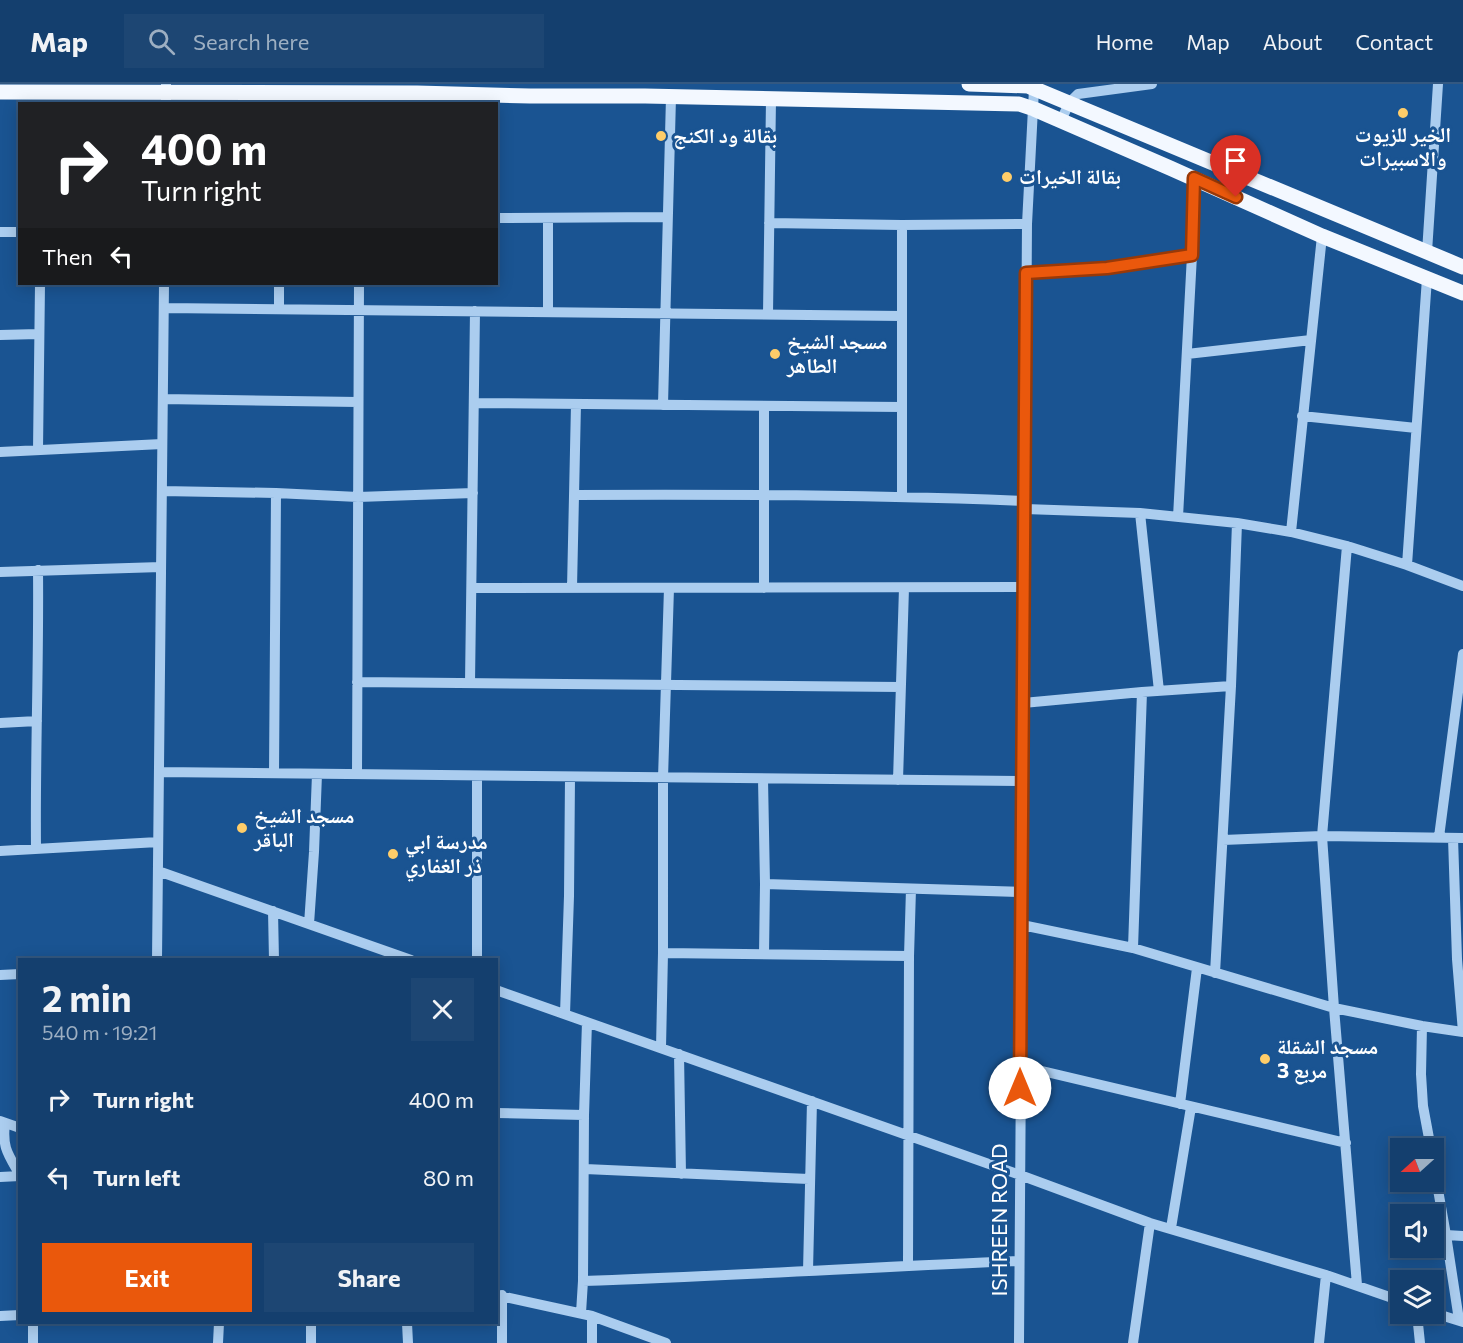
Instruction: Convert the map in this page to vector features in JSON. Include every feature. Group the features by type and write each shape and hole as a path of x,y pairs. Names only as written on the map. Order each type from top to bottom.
{"main road":[{"path":"969,84 1024,86 1463,267"},
{"path":"0,92 166,93 278,98 417,93 771,99 1026,107 1194,178 1323,236 1463,293"}],"street":[{"path":"1061,121 1069,103 1078,94 1152,84"},
{"path":"1427,252 1438,84"},
{"name":"ISHREEN ROAD","path":"1019,1343 1027,224 1024,86"},
{"path":"663,405 671,97"},
{"path":"768,314 771,99"},
{"path":"1178,517 1194,178"},
{"path":"498,218 667,218"},
{"path":"548,218 548,312"},
{"path":"769,223 1027,224"},
{"path":"902,225 902,496"},
{"path":"0,232 18,232"},
{"path":"1291,532 1323,236"},
{"path":"1026,273 1107,268 1192,255"},
{"path":"1407,565 1427,278"},
{"path":"38,450 40,285"},
{"path":"157,958 164,285"},
{"path":"279,285 279,309"},
{"path":"357,774 358,285"},
{"path":"164,308 902,316"},
{"path":"470,683 475,311"},
{"path":"0,335 38,334"},
{"path":"1187,354 1311,340"},
{"path":"163,399 358,402"},
{"path":"475,403 902,407"},
{"path":"572,588 576,404"},
{"path":"764,406 764,588"},
{"path":"1302,416 1416,428"},
{"path":"0,452 162,444"},
{"path":"162,491 358,497 473,494"},
{"path":"274,773 276,493"},
{"path":"574,495 902,496 1140,513 1237,523 1291,532 1347,546 1463,586"},
{"path":"1140,513 1159,691"},
{"path":"1215,973 1231,686 1237,523"},
{"path":"1347,546 1322,836 1357,1286"},
{"path":"0,572 161,567"},
{"path":"36,848 38,570"},
{"path":"472,588 1024,587"},
{"path":"661,1048 663,778 669,588"},
{"path":"898,780 904,588"},
{"path":"1439,837 1463,654"},
{"path":"357,682 901,687"},
{"path":"1023,702 1231,686"},
{"path":"1132,948 1142,692"},
{"path":"0,723 37,721"},
{"path":"159,772 1023,781"},
{"path":"309,924 317,774"},
{"path":"477,776 477,958"},
{"path":"565,1014 570,777"},
{"path":"763,779 764,954"},
{"path":"1022,925 1132,948 1334,1008 1463,1032 1458,838 1322,836 1223,840"},
{"path":"0,850 158,842"},
{"path":"158,871 406,958"},
{"path":"765,884 1022,892"},
{"path":"908,1265 909,956 912,889"},
{"path":"273,911 274,958"},
{"path":"375,958 376,947"},
{"path":"663,953 909,956"},
{"path":"1171,1228 1197,968"},
{"path":"0,975 18,974"},
{"path":"498,991 1150,1223 1326,1275 1390,1297"},
{"path":"587,1022 583,1281 586,1315 592,1343"},
{"path":"1422,1026 1421,1074 1423,1106 1429,1138"},
{"path":"679,1054 681,1174"},
{"path":"1021,1066 1346,1143"},
{"path":"808,1271 812,1101"},
{"path":"498,1113 584,1115"},
{"path":"18,1127 3,1122 4,1147 18,1172"},
{"path":"585,1169 809,1179"},
{"path":"0,1177 18,1175"},
{"path":"1438,1192 1461,1321 1444,1315"},
{"path":"1133,1343 1150,1223"},
{"path":"1446,1235 1463,1236"},
{"path":"583,1281 1019,1261"},
{"path":"1319,1343 1326,1275"},
{"path":"502,1343 499,1295 586,1315 666,1343"},
{"path":"0,1316 18,1315"},
{"path":"33,1324 33,1343"},
{"path":"218,1343 219,1324"},
{"path":"311,1324 311,1343"},
{"path":"407,1324 408,1343"},
{"path":"1419,1324 1420,1343"}],"place":[{"name":"الخير للزيوت والاسبيرات","path":"1403,113"},
{"name":"بقالة ود الكنج","path":"661,136"},
{"name":"بقالة الخيرات","path":"1007,177"},
{"name":"مسجد الشيخ الطاهر","path":"775,354"},
{"name":"مسجد الشيخ الباقر","path":"242,828"},
{"name":"مدرسة ابي ذر الغفاري","path":"393,854"},
{"name":"مسجد الشقلة مربع 3","path":"1265,1059"}],"route":[{"path":"1020,1088 1026,273 1107,268 1192,255 1194,178 1236,197"}]}
